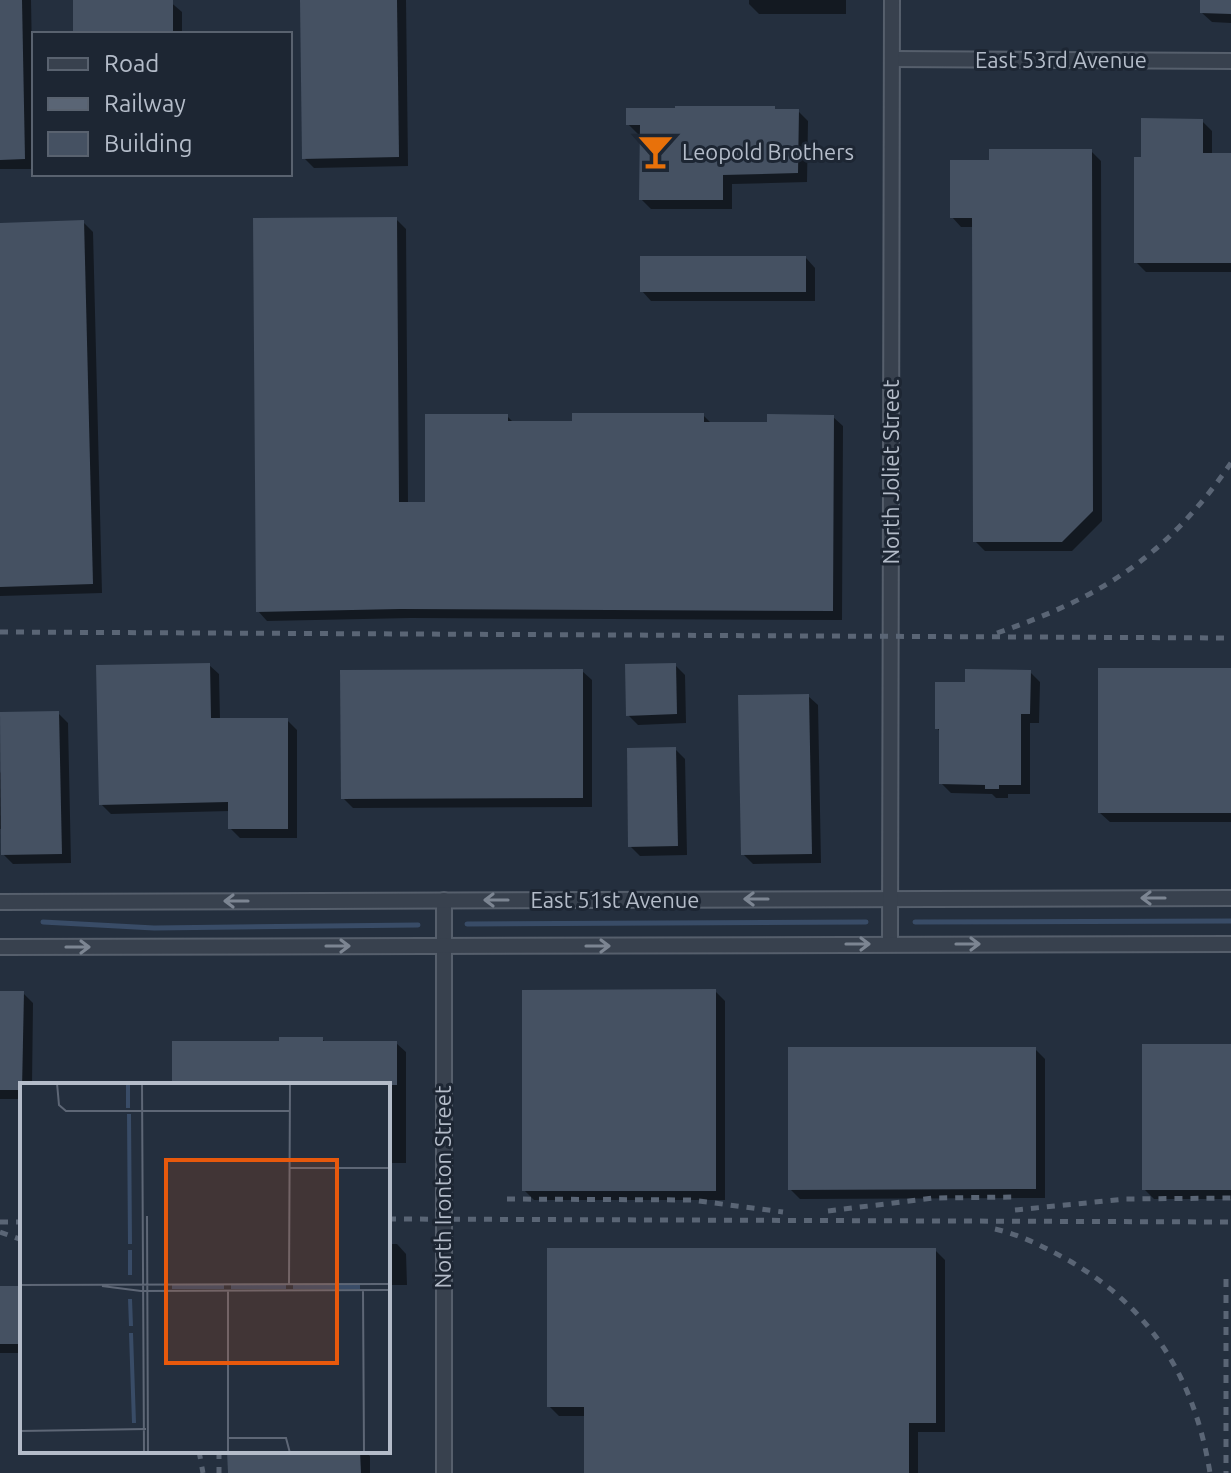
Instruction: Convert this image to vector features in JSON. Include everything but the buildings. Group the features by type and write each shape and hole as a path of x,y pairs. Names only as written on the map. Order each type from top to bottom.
{"street":[{"name":"North Joliet Street","path":"890,944 892,0"},
{"name":"East 53rd Avenue","path":"892,59 1231,61"},
{"name":"East 51st Avenue","path":"0,902 1231,898"},
{"name":"North Ironton Street","path":"444,900 444,1473"},
{"name":"East 51st Avenue","path":"0,947 1231,944"}],"waterway":[{"path":"915,922 1231,921"},
{"path":"43,922 154,928 418,925"},
{"path":"467,924 866,922"}],"railway":[{"path":"997,633 1069,604 1129,569 1182,524 1231,463"},
{"path":"0,632 1231,638"},
{"path":"828,1211 934,1198 1016,1197"},
{"path":"1015,1210 1126,1199 1231,1198"},
{"path":"507,1199 691,1200 783,1212"},
{"path":"390,1219 1231,1222"},
{"path":"0,1222 20,1222"},
{"path":"995,1229 1023,1238 1068,1260 1124,1300 1146,1324 1181,1377 1203,1439 1210,1473"},
{"path":"0,1232 20,1239"},
{"path":"1226,1279 1226,1473"},
{"path":"199,1453 203,1473"},
{"path":"219,1453 219,1473"}],"place":[{"name":"Leopold Brothers","path":"656,152"}]}
